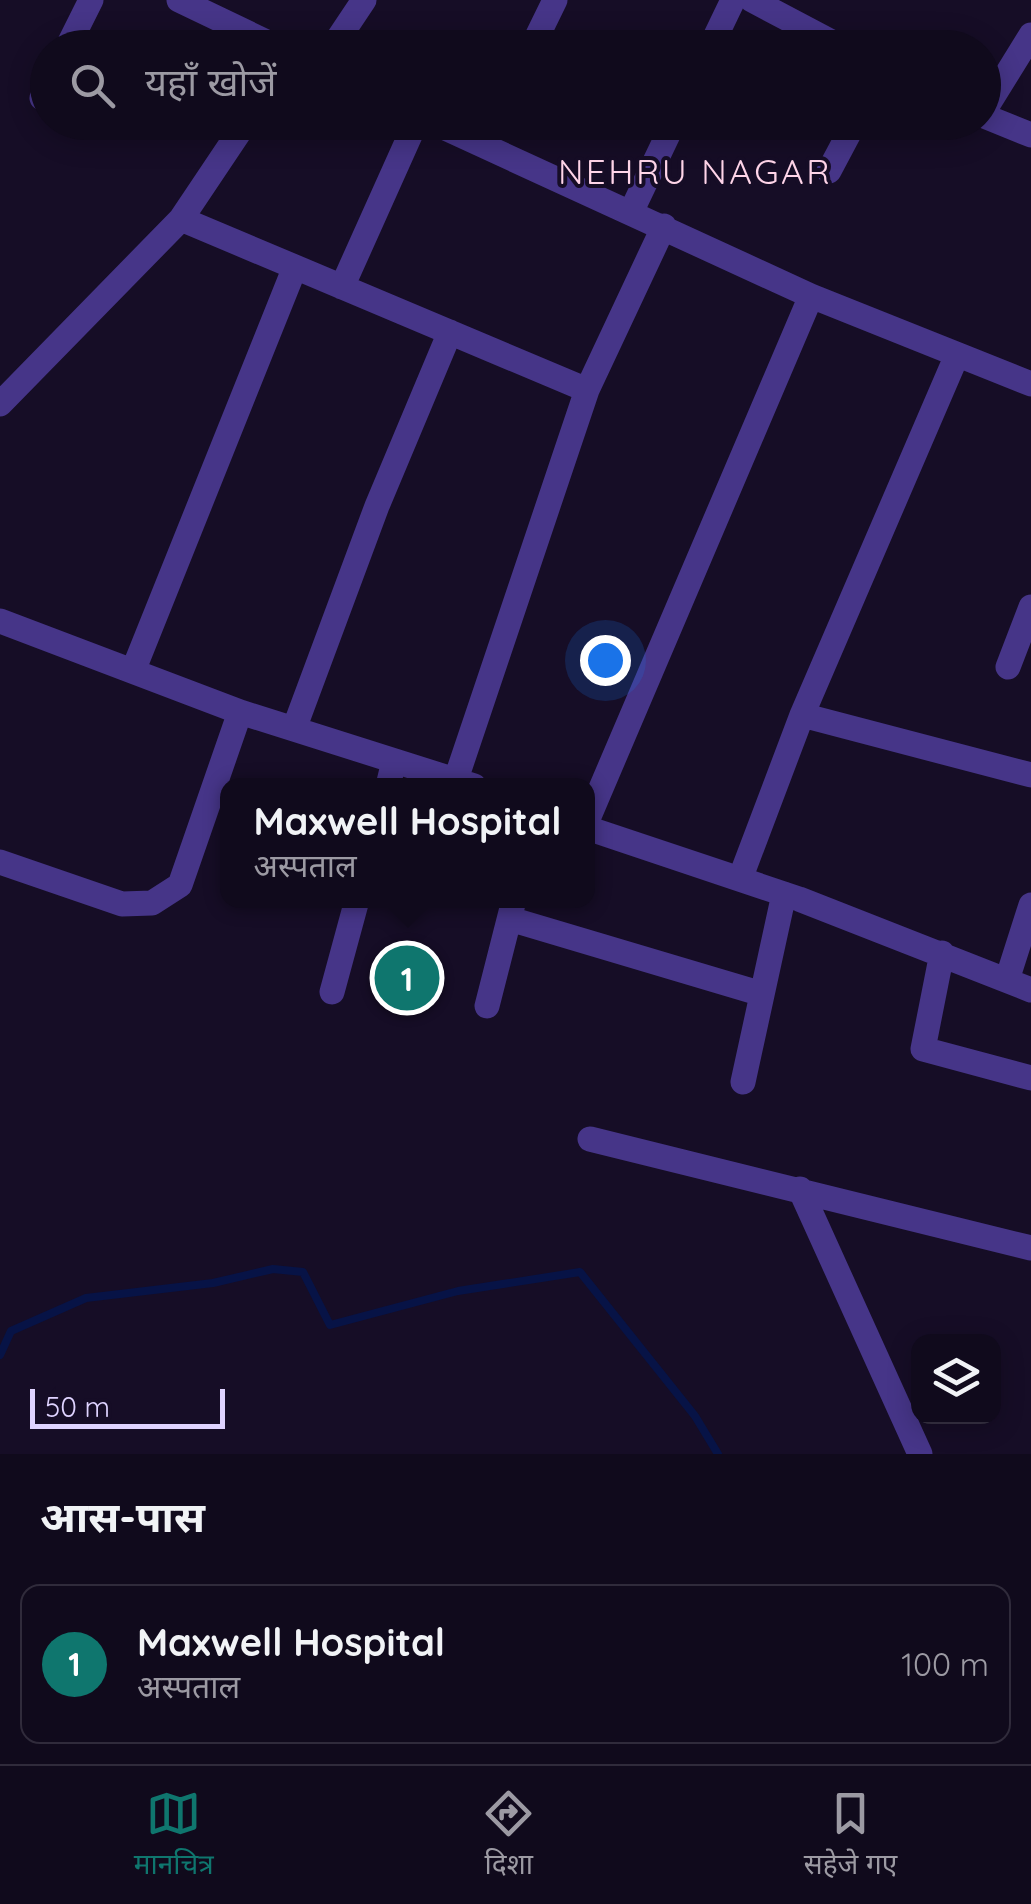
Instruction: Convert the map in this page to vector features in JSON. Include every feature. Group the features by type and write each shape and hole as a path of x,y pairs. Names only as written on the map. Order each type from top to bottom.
{"street":[{"path":"76,30 91,0"},
{"path":"179,0 242,30"},
{"path":"344,30 364,0"},
{"path":"539,30 554,0"},
{"path":"719,30 733,0"},
{"path":"752,0 809,30"},
{"path":"1001,85 1031,34"},
{"path":"1001,122 1031,135"},
{"path":"0,404 181,219 234,140"},
{"path":"342,287 408,140"},
{"path":"473,140 632,210 811,296 1031,384"},
{"path":"632,210 665,140"},
{"path":"829,172 845,140"},
{"path":"181,219 587,390"},
{"path":"466,778 587,390 664,226"},
{"path":"133,671 295,267"},
{"path":"595,805 811,296"},
{"path":"294,729 377,506 450,332"},
{"path":"740,879 802,715 957,354"},
{"path":"1008,667 1031,606"},
{"path":"0,621 294,729 391,773 432,778"},
{"path":"0,862 122,904 152,903 180,885 240,712"},
{"path":"802,715 1031,776"},
{"path":"595,827 942,953 1031,990"},
{"path":"743,1082 784,894"},
{"path":"1006,980 1031,905"},
{"path":"332,992 355,908"},
{"path":"487,1006 512,910 762,994"},
{"path":"942,953 923,1049 1031,1078"},
{"path":"590,1139 1030,1250"},
{"path":"800,1189 920,1454"}],"waterway":[{"path":"0,1355 11,1331 86,1298 213,1283 273,1269 303,1272 330,1325 458,1291 580,1272 695,1416 718,1454"}],"place":[{"name":"Maxwell Hospital","path":"407,978"}],"district":[{"name":"NEHRU NAGAR","path":"695,172"}]}
